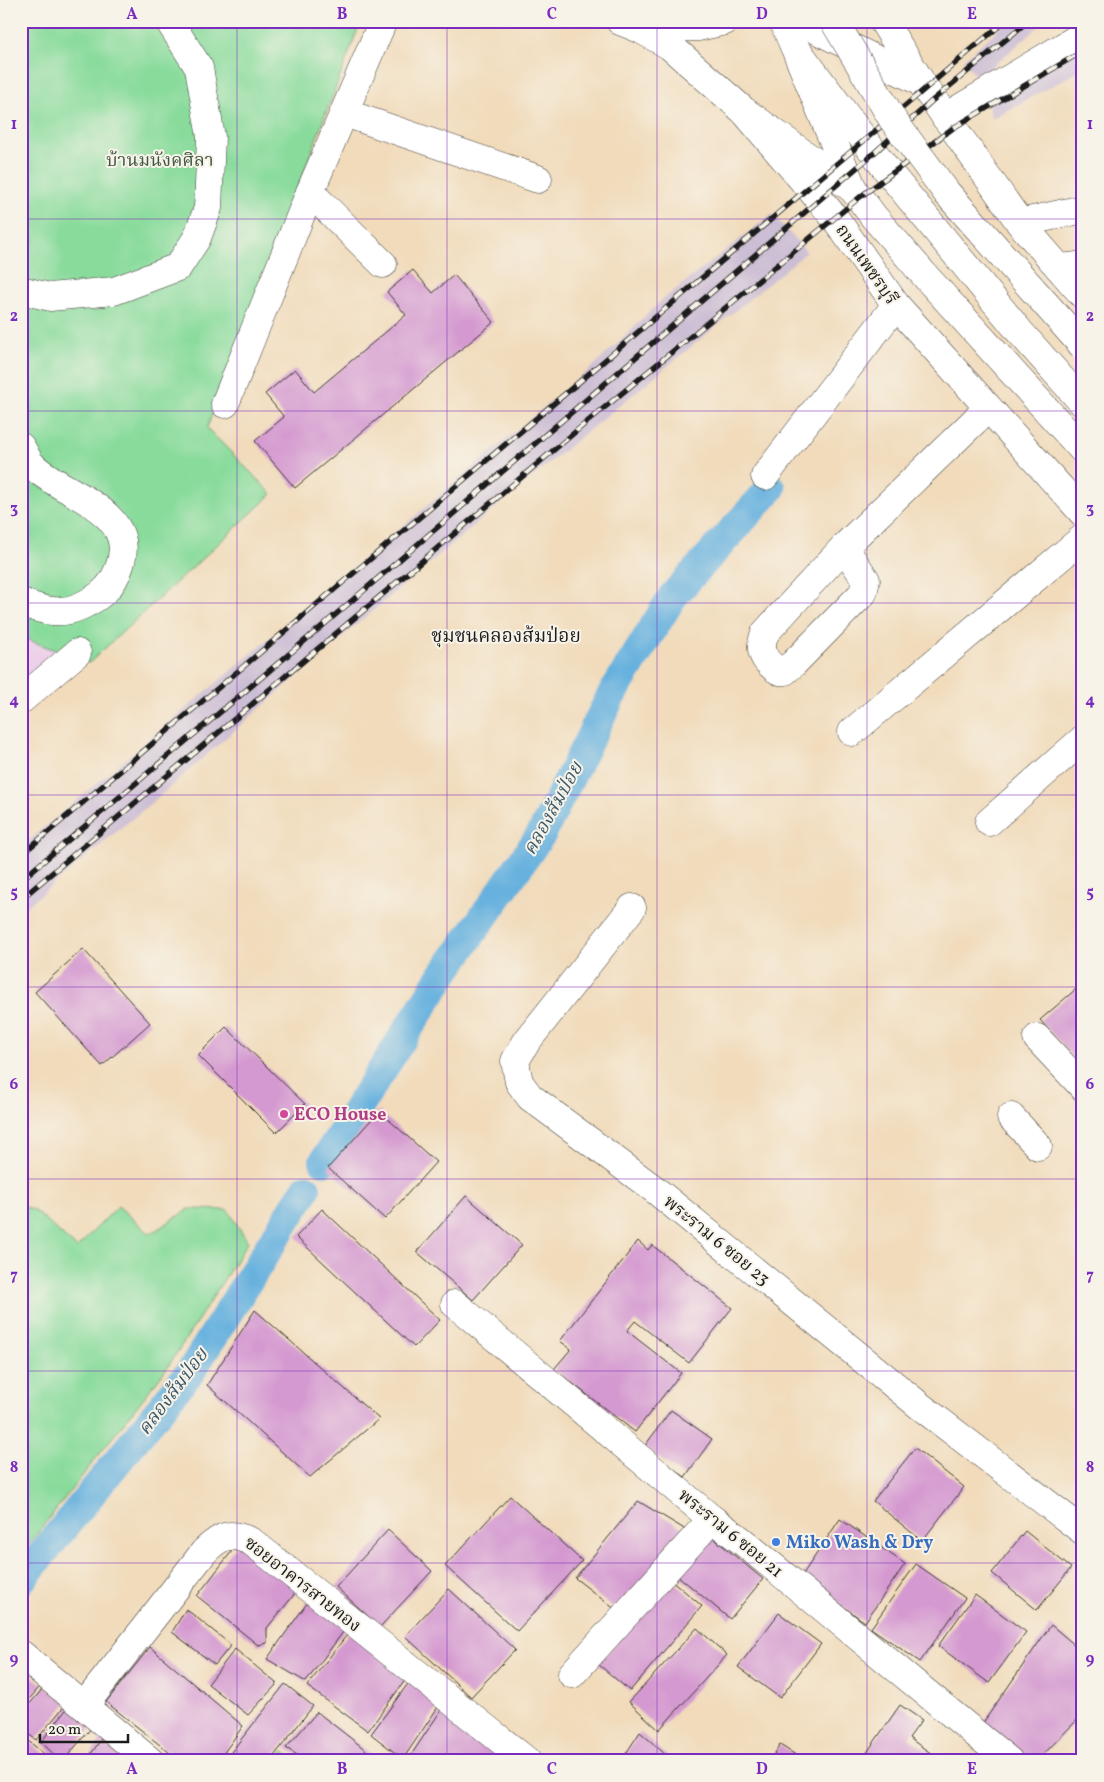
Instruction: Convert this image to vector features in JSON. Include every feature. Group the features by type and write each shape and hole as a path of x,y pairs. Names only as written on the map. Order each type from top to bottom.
{"main road":[{"path":"21,290 50,297 114,291 178,267 197,238 208,208 211,137 199,68 169,21"},
{"path":"225,404 310,192 383,21"},
{"path":"630,25 698,27 725,21"},
{"path":"783,21 797,33 865,141 968,269 1083,403"},
{"path":"834,21 893,120 947,193 1083,346"},
{"path":"883,21 923,85 1020,223 1072,267 1083,295"},
{"name":"ถนนเพชรบุรี","path":"630,25 670,46 744,111 835,218 896,306 1083,513"},
{"path":"797,33 923,85"},
{"path":"797,33 853,189 874,217 927,278 1083,450"},
{"path":"945,117 1083,35"},
{"path":"744,111 853,189"},
{"path":"345,113 538,179"},
{"path":"310,192 383,264"},
{"path":"968,269 1020,223 1083,209"},
{"path":"765,476 896,306"},
{"path":"844,547 988,408"},
{"path":"21,447 32,466 110,516 121,537 124,555 116,579 107,590 73,610 58,613 21,602"},
{"path":"852,732 1083,538"},
{"path":"21,700 77,653"},
{"path":"989,822 1083,739"},
{"name":"พระราม 6 ซอย 23","path":"632,908 527,1041 515,1061 519,1082 530,1097 654,1188 920,1406 1083,1530"},
{"path":"1037,1038 1083,1087"},
{"path":"1011,1117 1038,1146"},
{"name":"พระราม 6 ซอย 21","path":"455,1304 712,1519 742,1541 1009,1761"},
{"path":"572,1674 712,1519"},
{"name":"ซอยอาคารสายทอง","path":"84,1706 204,1552 216,1540 238,1535 252,1542 528,1761"},
{"path":"21,1654 150,1761"}],"shaded area":[{"path":"1008,21 1045,21 978,79 963,60"},
{"path":"1083,46 1083,69 991,119 988,97"},
{"path":"772,214 807,252 533,476 344,635 156,799 21,911 21,847 597,363 662,300"},
{"path":"21,633 77,653 21,709"}],"green space":[{"name":"บ้านมนังคศิลา","path":"21,21 361,21 207,428 272,494 89,663 21,637"},
{"path":"21,1205 35,1211 77,1248 118,1206 150,1234 189,1209 228,1210 248,1242 167,1368 21,1554"},
{"path":"283,1751 296,1761 276,1761"}],"building":[{"path":"413,270 433,293 454,275 494,322 295,488 255,441 284,417 265,394 295,369 314,392 406,315 387,292"},
{"path":"21,296 30,299 21,323"},
{"path":"83,949 150,1023 102,1066 35,992"},
{"path":"1083,983 1083,1069 1040,1020"},
{"path":"226,1027 305,1104 276,1133 198,1055"},
{"path":"379,1111 436,1162 385,1219 328,1168"},
{"path":"466,1196 522,1245 473,1300 417,1252"},
{"path":"322,1209 440,1320 414,1347 296,1237"},
{"path":"638,1241 648,1250 652,1245 732,1308 689,1363 635,1321 627,1331 681,1373 635,1432 554,1369 571,1349 560,1341"},
{"path":"255,1310 379,1419 310,1477 207,1385"},
{"path":"671,1410 712,1439 685,1477 644,1447"},
{"path":"915,1448 964,1487 922,1541 873,1501"},
{"path":"510,1496 582,1561 517,1631 445,1566"},
{"path":"638,1501 691,1533 616,1610 575,1578"},
{"path":"840,1519 905,1564 865,1622 801,1577"},
{"path":"388,1530 432,1571 380,1627 336,1587"},
{"path":"1025,1531 1071,1568 1037,1610 992,1573"},
{"path":"711,1536 763,1579 730,1619 678,1576"},
{"path":"239,1542 298,1590 267,1628 267,1643 258,1645 197,1596"},
{"path":"916,1564 965,1598 920,1662 871,1628"},
{"path":"670,1579 702,1606 630,1691 598,1664"},
{"path":"449,1589 515,1650 471,1697 405,1636"},
{"path":"975,1595 1026,1632 989,1683 938,1646"},
{"path":"310,1599 346,1628 306,1682 267,1659"},
{"path":"186,1609 231,1645 215,1665 172,1632"},
{"path":"779,1613 821,1644 780,1698 738,1667"},
{"path":"1051,1625 1083,1652 1083,1714 1037,1761 1029,1761 980,1727"},
{"path":"697,1628 727,1655 659,1730 629,1702"},
{"path":"350,1631 406,1679 368,1731 307,1686"},
{"path":"150,1647 243,1726 218,1761 180,1761 106,1702"},
{"path":"235,1649 277,1684 248,1715 208,1684"},
{"path":"21,1668 42,1684 21,1709"},
{"path":"410,1681 440,1704 403,1759 371,1734"},
{"path":"285,1684 313,1706 270,1761 224,1761"},
{"path":"45,1686 67,1703 36,1740 21,1728 21,1714"},
{"path":"900,1705 922,1720 909,1738 942,1761 861,1761"},
{"path":"69,1706 93,1726 61,1761 41,1742"},
{"path":"444,1706 512,1761 407,1761"},
{"path":"317,1712 380,1761 307,1761 286,1748"},
{"path":"640,1732 673,1761 621,1761"},
{"path":"21,1735 53,1761 21,1761"},
{"path":"102,1738 133,1761 86,1761"},
{"path":"780,1745 805,1761 770,1761"},
{"path":"984,1747 997,1761 975,1761"}],"waterway":[{"name":"คลองส้มป่อย","path":"324,1161 442,976 542,833 611,696 673,596 771,488"},
{"name":"คลองส้มป่อย","path":"21,1580 191,1371 306,1189"}],"railway":[{"path":"21,855 1005,21"},
{"path":"21,880 327,622 874,153 933,100 1028,21"},
{"path":"21,899 587,422 860,197 953,128 1083,51"}],"place":[{"name":"ECO House","path":"284,1114"},
{"name":"Miko Wash & Dry","path":"776,1542"}],"district":[{"name":"ชุมชนคลองส้มป่อย","path":"506,635"}]}
